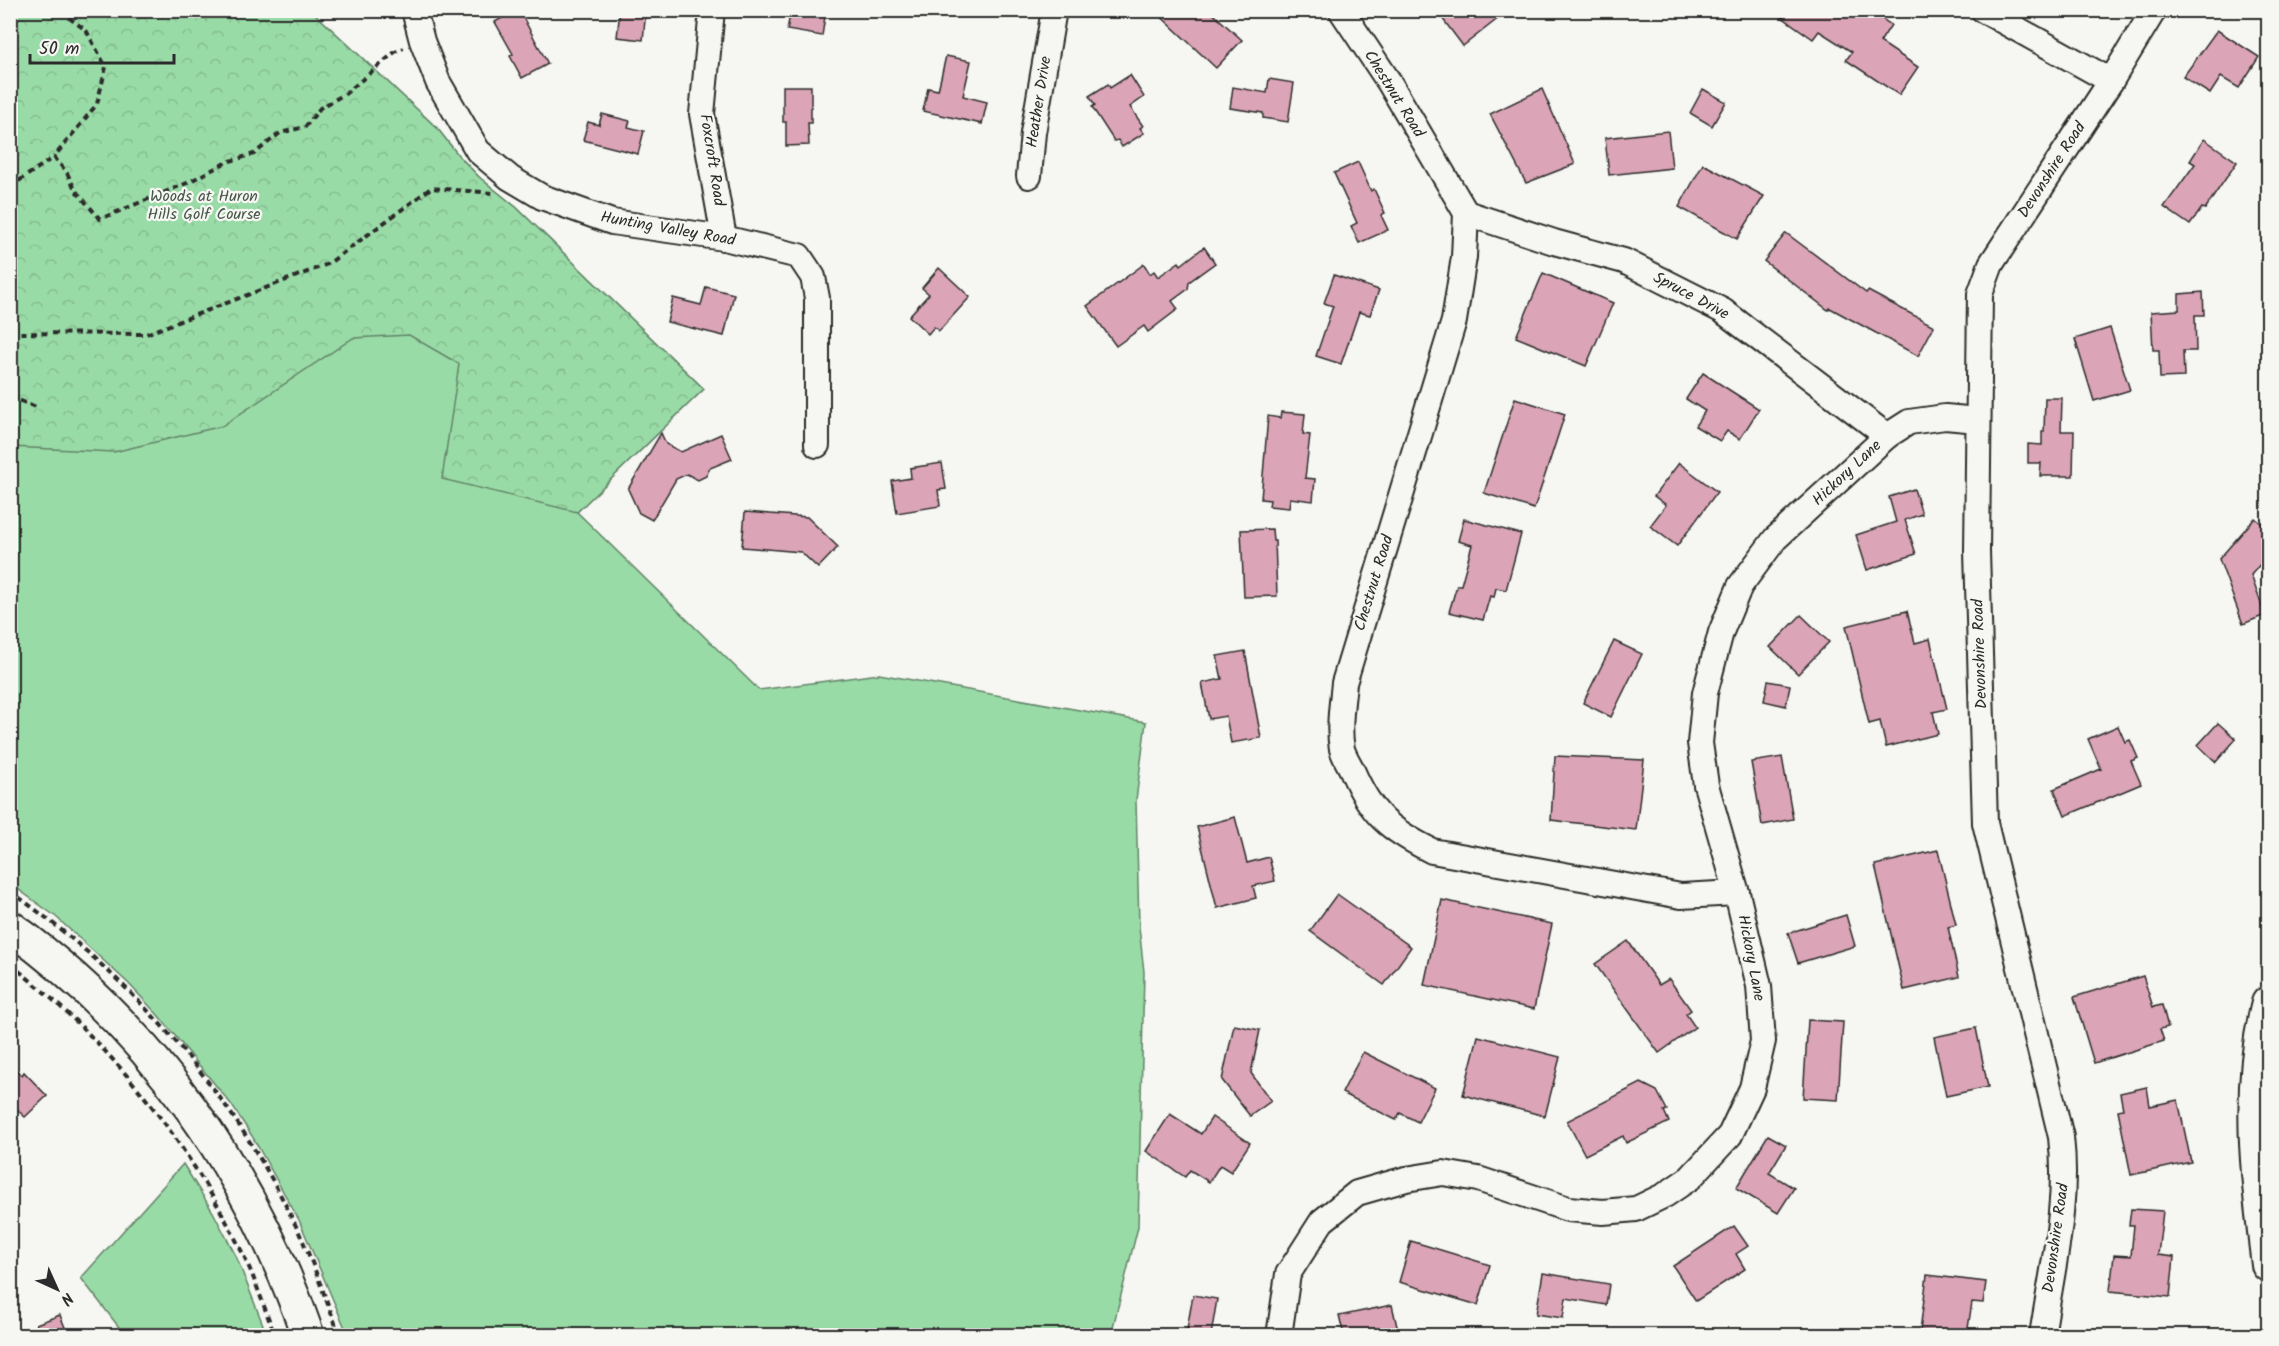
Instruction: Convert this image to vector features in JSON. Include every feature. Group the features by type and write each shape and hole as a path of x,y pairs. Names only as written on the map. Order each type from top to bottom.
{"main road":[{"path":"10,927 94,995 138,1041 186,1101 229,1164 253,1207 272,1245 308,1335"},
{"path":"2268,1003 2259,1056 2255,1101 2259,1192 2268,1265"}],"street":[{"name":"Hunting Valley Road","path":"414,10 422,41 438,82 478,150 510,178 542,197 612,222 724,238 799,256 813,277 817,298 817,446"},
{"name":"Foxcroft Road","path":"712,10 702,114 724,238"},
{"name":"Chestnut Road","path":"1341,10 1389,82 1467,213 1464,257 1454,321 1344,683 1341,716 1342,750 1358,784 1383,820 1403,836 1432,850 1681,896 1737,893"},
{"path":"1983,10 2111,81"},
{"name":"Devonshire Road","path":"2042,1335 2063,1198 2065,1166 2061,1137 1985,823 1977,551 1980,294 1987,274 2003,246 2111,81 2154,10"},
{"name":"Heather Drive","path":"1029,176 1053,20"},
{"name":"Spruce Drive","path":"1467,213 1554,242 1624,261 1723,311 1887,436"},
{"name":"Hickory Lane","path":"1279,1335 1288,1274 1322,1221 1357,1193 1406,1179 1443,1173 1478,1179 1568,1209 1603,1212 1635,1209 1665,1195 1690,1178 1730,1135 1752,1088 1763,1041 1759,986 1737,893 1706,785 1700,743 1705,693 1721,632 1740,586 1776,539 1887,436 1909,422 1945,417 1978,420"}],"path":[{"path":"10,187 54,158 97,104 106,67 86,30 65,15 39,10"},
{"path":"54,158 67,173 76,191 100,219 187,183 227,162 254,154 280,133 305,127 320,108 345,94 395,52 422,41"},
{"path":"10,333 146,334 328,264 431,188 498,193"},
{"path":"10,397 39,408"},
{"path":"10,964 64,1009 94,1038 169,1127 219,1208 242,1252 275,1335"}],"green space":[{"path":"10,11 312,11 437,128 479,177 516,207 704,389 577,512 759,690 879,674 1146,722 1136,800 1139,927 1144,972 1138,1227 1111,1335 348,1335 299,1220 252,1136 231,1104 158,1015 128,983 55,916 11,884"},
{"name":"Woods at Huron Hills Golf Course","path":"10,11 312,11 437,128 479,177 516,207 704,389 577,512 442,479 459,364 409,335 353,338 222,426 114,452 11,447"},
{"path":"183,1164 213,1212 236,1256 267,1335 125,1335 81,1278"}],"building":[{"path":"519,10 548,64 522,78 510,56 513,54 495,22"},
{"path":"620,10 646,10 643,40 617,37"},
{"path":"791,10 826,10 822,36 787,30"},
{"path":"1154,10 1209,10 1242,40 1216,68"},
{"path":"1436,10 1509,10 1463,46"},
{"path":"1772,10 1869,10 1891,25 1880,42 1918,67 1899,95 1846,60 1852,52 1819,31 1813,39"},
{"path":"2217,30 2259,57 2239,88 2221,77 2210,94 2183,77"},
{"path":"946,56 971,61 963,96 987,102 982,124 923,111 928,88 938,90"},
{"path":"1130,75 1144,97 1130,107 1143,126 1140,128 1144,133 1122,147 1118,140 1114,141 1092,107 1095,105 1089,96 1108,84 1110,88"},
{"path":"1269,79 1294,83 1288,122 1263,118 1263,113 1230,108 1233,87 1267,93"},
{"path":"783,86 811,86 809,145 786,146"},
{"path":"1542,89 1575,164 1526,183 1490,114"},
{"path":"1703,89 1726,102 1712,126 1690,113"},
{"path":"602,114 630,121 628,127 644,131 638,154 583,140 588,122 599,125"},
{"path":"1668,131 1672,168 1609,175 1605,138"},
{"path":"2204,139 2237,162 2205,209 2202,208 2190,225 2164,207 2195,164 2190,161"},
{"path":"1358,162 1371,191 1374,189 1385,213 1381,215 1388,230 1359,243 1351,226 1357,223 1334,173"},
{"path":"1703,164 1764,196 1737,239 1679,207"},
{"path":"1786,233 1866,293 1868,291 1934,326 1918,356 1830,308 1828,310 1764,261"},
{"path":"1204,247 1215,263 1189,282 1188,289 1172,301 1178,309 1148,332 1144,326 1116,346 1087,306 1144,264 1150,274 1154,271 1158,277 1179,262 1181,265"},
{"path":"939,268 970,297 939,331 934,327 928,334 909,316 929,294 922,288"},
{"path":"1543,273 1613,303 1586,366 1516,337"},
{"path":"1334,275 1379,290 1370,315 1359,312 1341,364 1316,356 1333,306 1324,303"},
{"path":"706,287 734,294 724,336 667,322 673,298 701,305"},
{"path":"2203,292 2204,315 2195,315 2196,351 2183,351 2184,377 2160,378 2159,350 2153,350 2151,312 2179,310 2179,294"},
{"path":"2110,328 2130,390 2094,401 2075,339"},
{"path":"1703,373 1759,409 1740,439 1727,431 1720,441 1695,426 1705,411 1686,399"},
{"path":"1515,398 1565,414 1534,509 1484,493"},
{"path":"2045,398 2062,398 2061,431 2074,431 2073,476 2040,476 2041,463 2028,463 2028,444 2042,445"},
{"path":"1281,412 1305,414 1303,434 1310,435 1305,478 1315,479 1313,501 1290,498 1289,508 1269,506 1270,500 1261,499 1268,416 1280,418"},
{"path":"661,433 666,444 681,452 721,434 732,459 710,468 706,476 698,480 687,474 676,479 652,520 639,513 628,489"},
{"path":"942,463 946,489 938,490 940,506 897,513 892,481 911,478 910,468"},
{"path":"1679,463 1717,492 1677,546 1650,526 1666,505 1654,496"},
{"path":"1914,489 1922,514 1905,520 1916,554 1867,570 1856,535 1896,522 1889,497"},
{"path":"745,512 807,517 838,547 818,568 801,552 742,547"},
{"path":"2255,518 2268,529 2268,555 2251,575 2265,615 2243,624 2219,559"},
{"path":"1464,519 1521,534 1506,590 1496,588 1494,597 1490,596 1483,620 1449,612 1457,585 1461,585 1472,545 1458,541"},
{"path":"1272,529 1273,541 1275,541 1277,596 1244,597 1241,530"},
{"path":"1907,611 1915,643 1930,639 1947,709 1933,712 1938,734 1886,747 1880,721 1869,724 1846,626"},
{"path":"1801,615 1829,642 1798,674 1770,647"},
{"path":"1614,641 1642,654 1611,717 1583,703"},
{"path":"1245,651 1261,738 1231,743 1226,716 1209,719 1202,683 1222,679 1217,656"},
{"path":"1768,681 1790,685 1786,706 1764,701"},
{"path":"2218,723 2236,739 2216,762 2198,745"},
{"path":"2118,726 2125,742 2130,740 2138,758 2131,761 2141,784 2065,816 2054,789 2101,769 2088,739"},
{"path":"1555,756 1644,760 1636,830 1551,820"},
{"path":"1782,757 1793,819 1762,825 1751,762"},
{"path":"1235,817 1247,863 1269,857 1275,881 1253,886 1256,898 1217,908 1197,827"},
{"path":"1938,850 1956,925 1948,927 1959,977 1904,990 1875,865"},
{"path":"1337,894 1411,947 1384,985 1310,931"},
{"path":"1442,900 1552,924 1534,1009 1424,985"},
{"path":"1846,915 1855,946 1798,963 1788,933"},
{"path":"1628,941 1659,985 1669,979 1691,1010 1686,1014 1695,1027 1659,1053 1595,964"},
{"path":"2143,976 2153,1007 2162,1005 2168,1027 2160,1029 2164,1041 2094,1063 2074,997"},
{"path":"1808,1020 1843,1022 1838,1100 1803,1098"},
{"path":"1234,1025 1260,1030 1251,1073 1271,1101 1250,1116 1222,1080"},
{"path":"1976,1028 1988,1087 1946,1096 1934,1037"},
{"path":"1478,1036 1560,1057 1545,1116 1463,1095"},
{"path":"1363,1052 1435,1088 1418,1122 1400,1113 1396,1120 1342,1093"},
{"path":"10,1064 22,1075 24,1072 47,1096 25,1117 10,1103"},
{"path":"1641,1083 1657,1091 1667,1110 1664,1111 1669,1122 1626,1143 1623,1136 1585,1155 1567,1121"},
{"path":"2147,1087 2150,1106 2178,1100 2191,1162 2131,1175 2118,1110 2123,1109 2120,1093"},
{"path":"1170,1114 1201,1134 1212,1117 1250,1143 1231,1172 1220,1165 1209,1182 1190,1170 1185,1177 1146,1151"},
{"path":"1768,1135 1786,1145 1769,1173 1794,1188 1778,1213 1736,1188"},
{"path":"2131,1209 2163,1211 2158,1255 2174,1257 2170,1297 2110,1291 2114,1255 2131,1256 2134,1225 2129,1225"},
{"path":"1734,1226 1748,1246 1736,1254 1745,1269 1696,1301 1673,1266"},
{"path":"1411,1241 1490,1265 1478,1305 1399,1282"},
{"path":"1543,1273 1609,1284 1606,1305 1566,1298 1563,1318 1536,1314"},
{"path":"1927,1275 1986,1282 1983,1303 1972,1302 1967,1335 1920,1331"},
{"path":"1193,1295 1217,1299 1211,1335 1186,1335"},
{"path":"1392,1305 1399,1335 1344,1335 1339,1316"},
{"path":"60,1315 68,1335 40,1335 36,1324"}]}
